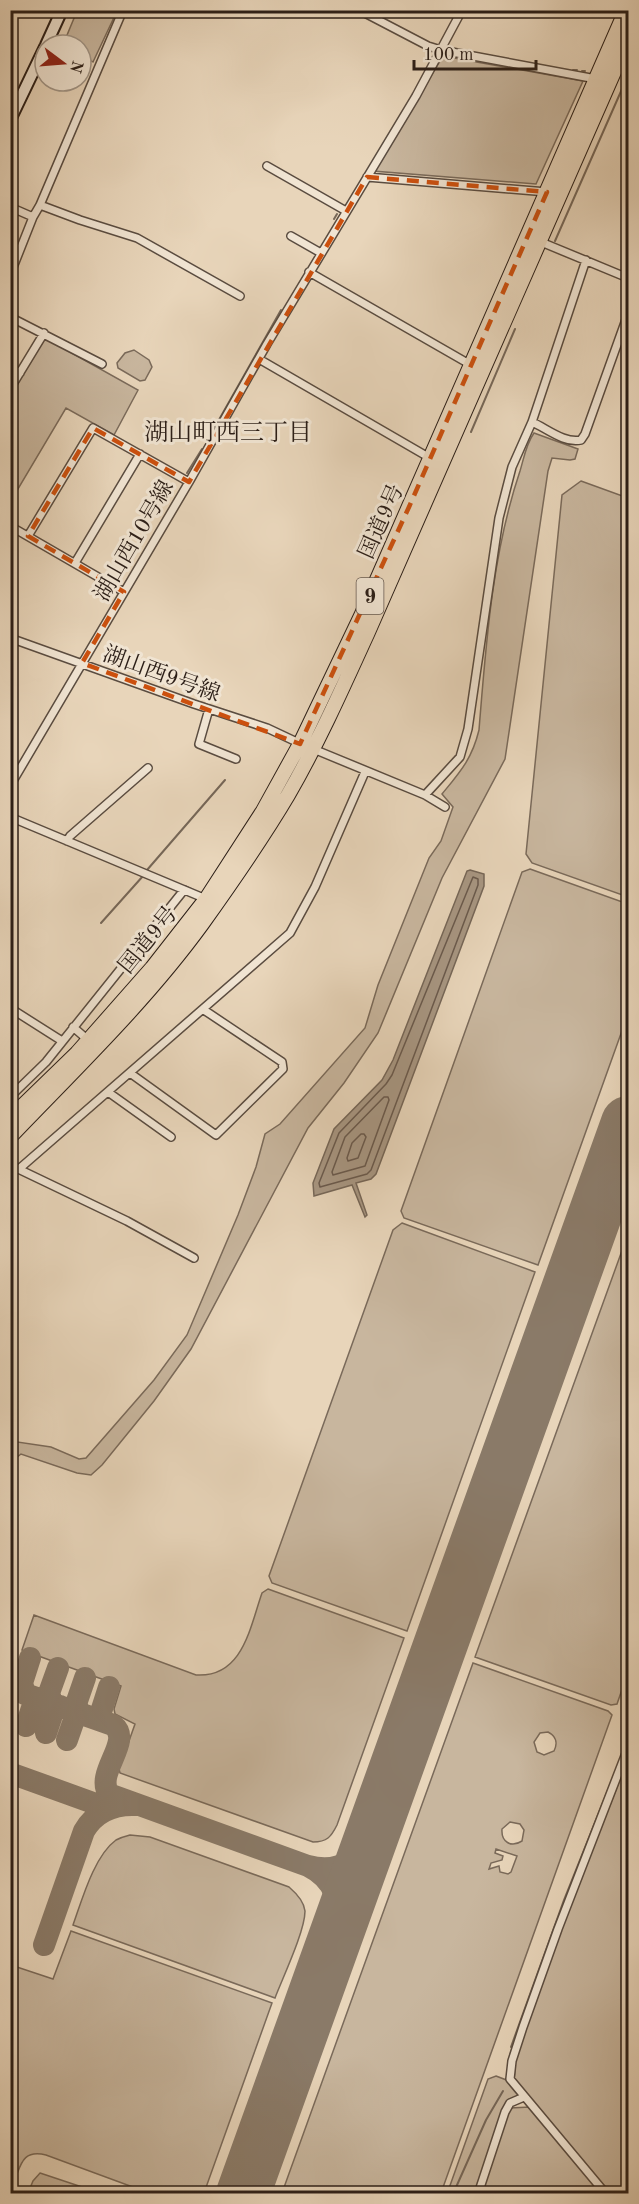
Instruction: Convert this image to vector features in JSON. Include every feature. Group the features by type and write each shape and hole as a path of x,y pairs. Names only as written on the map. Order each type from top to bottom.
{"highway":[{"name":"国道9号","path":"10,1137 132,1009 201,925 288,795 357,624 626,10"},
{"name":"国道9号","path":"10,1118 88,1040 152,968 206,899 306,746 363,643 628,40"}],"main road":[{"path":"52,33 62,10"},
{"path":"10,120 33,73"}],"street":[{"path":"10,275 123,10"},
{"path":"359,10 428,46 441,50 596,79"},
{"path":"189,482 309,272 416,96 462,10"},
{"path":"267,166 346,212"},
{"path":"367,177 547,192"},
{"path":"40,205 137,238 240,296"},
{"path":"10,207 33,217"},
{"path":"291,236 321,253"},
{"path":"541,242 628,278"},
{"path":"425,795 460,758 468,729 499,518 512,467 531,422 586,260"},
{"path":"309,272 471,365"},
{"path":"531,422 567,440 575,442 581,440 628,314"},
{"path":"10,317 102,364"},
{"path":"10,389 44,333"},
{"path":"259,359 430,458"},
{"path":"10,368 20,373"},
{"name":"湖山西10号線","path":"10,786 189,482 93,428 28,536"},
{"path":"75,563 140,454"},
{"path":"10,526 124,592"},
{"name":"湖山西9号線","path":"10,638 267,728 365,772 425,795 445,807"},
{"path":"209,709 199,744 236,759"},
{"path":"67,841 101,807 148,768"},
{"path":"194,1258 127,1221 13,1169 204,1010 294,928 315,887 365,772"},
{"path":"10,817 206,899"},
{"path":"10,1097 46,1062 184,890"},
{"path":"10,1008 62,1041"},
{"path":"130,1073 216,1135 283,1069 282,1062 204,1010"},
{"path":"73,1027 88,1040"},
{"path":"108,1092 171,1137"},
{"path":"606,2193 510,2079 512,2061 558,1929 628,1748"},
{"path":"478,2193 505,2112 510,2103 524,2097"}],"highlighted area":[{"path":"367,177 547,192 409,507 300,744 82,663 124,592 28,536 93,428 189,482"}],"shaded area":[{"path":"77,11 117,11 93,62 93,33 68,33"},
{"path":"443,56 583,81 536,184 373,171"},
{"path":"45,338 138,390 114,435 66,408 15,494 10,491 10,396"},
{"path":"134,350 149,360 152,367 145,380 140,381 118,368 117,363 125,353"},
{"path":"534,433 578,449 575,459 552,458 548,471 505,759 442,878 378,1033 344,1083 308,1128 191,1349 154,1401 102,1465 91,1475 77,1473 21,1454 11,1462 11,1441 51,1447 79,1459 86,1458 154,1380 187,1335 238,1215 256,1167 265,1134 280,1124 365,1028 378,985 429,858 441,841 453,807 442,794 465,765 479,730 492,599 503,534 527,446"},
{"path":"581,481 628,498 628,897 532,863 526,854 562,495"},
{"path":"530,869 628,904 628,1014 538,1265 404,1218 401,1211 522,872"},
{"path":"402,1223 535,1272 407,1631 272,1583 269,1576 393,1230"},
{"path":"628,1234 628,1672 617,1704 611,1705 475,1657"},
{"path":"268,1589 404,1638 337,1825 330,1836 322,1841 313,1842 120,1773 119,1769 135,1724 115,1714 114,1709 121,1686 22,1650 34,1615 196,1675 212,1674 224,1668 242,1648 262,1593"},
{"path":"473,1663 608,1711 612,1715 441,2193 282,2193","holes":["548,1732 556,1740 556,1745 554,1751 544,1755 537,1752 534,1742 540,1733","510,1822 520,1824 524,1830 522,1841 511,1844 503,1837 502,1829","496,1849 517,1856 511,1872 508,1874 500,1872 499,1866 489,1869 491,1863 502,1860 503,1856 495,1853"]},
{"path":"628,1759 628,2193 608,2193 514,2081 516,2054 554,1947"},
{"path":"130,1835 150,1837 289,1887 297,1895 304,1907 304,1920 298,1942 275,1998 73,1925 101,1857 116,1840"},
{"path":"71,1931 272,2003 204,2193 149,2193 46,2155 37,2154 25,2158 11,2187 11,1965 53,1979"},
{"path":"496,2076 509,2081 519,2093 518,2098 503,2110 476,2193 447,2194 488,2079"},
{"path":"530,2107 602,2194 481,2194 488,2167 510,2108"},
{"path":"40,2173 100,2193 28,2193 33,2181"}],"water":[{"path":"467,871 484,874 484,886 376,1174 371,1179 356,1183 367,1215 365,1217 352,1185 314,1196 313,1183 334,1129 382,1080 393,1060"}],"waterway":[{"path":"555,241 622,89"},
{"path":"334,219 337,214"},
{"path":"207,441 281,310"},
{"path":"471,432 515,329"},
{"path":"187,473 202,449"},
{"path":"147,870 225,780"},
{"path":"101,923 143,876"},
{"path":"185,886 195,891"},
{"path":"511,2047 564,1900 620,1760"},
{"path":"453,2194 486,2120 503,2091"}],"taxiway":[{"path":"30,1658 22,1683 25,1694 113,1725 118,1732 117,1748 106,1777 109,1794 308,1866 321,1868 332,1868 350,1861 364,1847 375,1827"},
{"path":"52,1703 49,1693 58,1668"},
{"path":"80,1713 76,1704 85,1678"},
{"path":"102,1721 100,1715 109,1687"},
{"path":"26,1726 34,1702 40,1699"},
{"path":"46,1733 54,1709 60,1706"},
{"path":"67,1740 75,1717 82,1714"},
{"path":"10,1773 96,1804 118,1806"},
{"path":"44,1945 88,1824 99,1814 113,1808 136,1805"},
{"path":"308,1866 325,1878 335,1894 339,1912 337,1932"}],"runway":[{"path":"243,2194 628,1123"}],"district":[{"name":"湖山町西三丁目","path":"228,432"}]}
